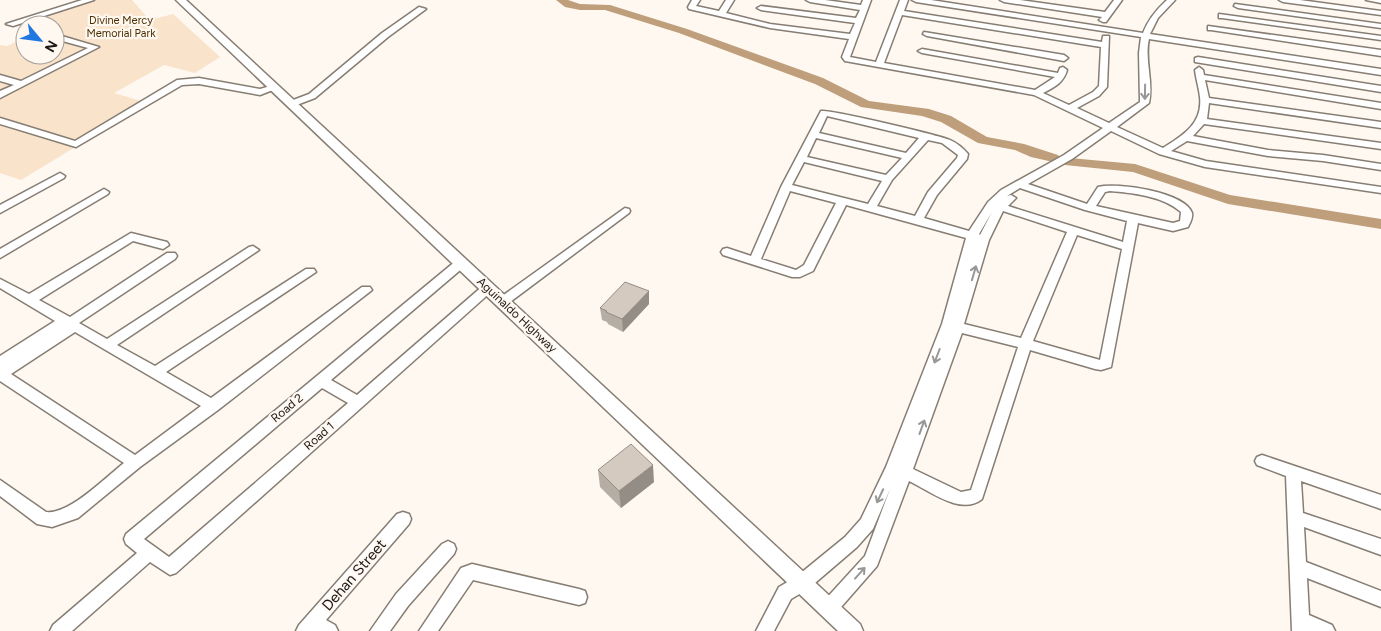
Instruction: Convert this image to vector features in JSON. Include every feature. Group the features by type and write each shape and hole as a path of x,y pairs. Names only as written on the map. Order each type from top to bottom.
{"main road":[{"name":"Aguinaldo Highway","path":"181,0 853,631"}],"street":[{"path":"10,24 90,0"},
{"path":"696,0 692,7 752,22 853,37"},
{"path":"721,14 730,0"},
{"path":"752,22 765,0"},
{"path":"810,0 866,4 846,57 848,59 878,65 919,61 1062,76"},
{"path":"878,65 904,0"},
{"path":"916,0 1381,72"},
{"path":"1004,0 1107,15"},
{"path":"829,608 871,561 899,470 953,326 978,238 996,205 1023,185 1144,113 1152,104 1155,96 1148,36 1154,18 1171,0"},
{"path":"1148,36 1180,0"},
{"path":"1163,152 1187,138 1203,120 1205,100 1198,60 1199,44 1222,16 1248,0"},
{"path":"1283,0 1381,12"},
{"path":"1370,0 1381,1"},
{"path":"1069,109 1096,94 1102,87 1106,45 1102,30 1114,1"},
{"path":"1238,6 1381,26"},
{"path":"291,104 312,96 385,35 422,8"},
{"path":"761,8 859,21"},
{"path":"898,12 1106,45"},
{"path":"1222,16 1381,38"},
{"path":"919,61 928,34 936,18"},
{"path":"0,22 15,25"},
{"path":"1211,28 1381,53"},
{"path":"928,34 1064,58"},
{"path":"65,39 95,47 65,62"},
{"path":"1036,93 1058,81 1062,76 1068,40"},
{"path":"1198,60 1381,89"},
{"path":"919,61 1036,93 1163,152 1221,168 1349,184 1381,190"},
{"path":"0,95 59,65"},
{"path":"1200,77 1381,106"},
{"path":"0,78 22,84"},
{"path":"0,121 76,144 180,82 199,81 260,92 274,88"},
{"path":"1205,100 1381,124"},
{"path":"754,260 786,187 824,113 945,141 956,147 963,154 962,159 932,194 918,220"},
{"path":"1203,120 1381,146"},
{"path":"812,134 908,156"},
{"path":"871,208 888,179 926,136"},
{"path":"1187,138 1268,153 1323,158 1381,167"},
{"path":"800,158 888,179"},
{"path":"0,210 60,176"},
{"path":"1023,185 1089,208 1133,219 1173,227 1184,225 1187,218 1186,212 1181,206 1172,202 1129,190 1109,187 1102,188 1089,208"},
{"path":"786,187 843,200 978,238"},
{"path":"0,254 104,192"},
{"path":"727,252 796,274 804,272 809,268 843,200"},
{"path":"996,205 1128,247"},
{"path":"502,302 625,211"},
{"path":"953,326 1095,364 1101,365 1106,363 1133,219"},
{"path":"899,470 960,499 972,498 977,494 1025,344 1073,230"},
{"path":"29,300 132,237 162,245"},
{"path":"107,345 253,250"},
{"path":"136,463 0,372 171,256"},
{"name":"Road 2","path":"149,553 132,539 461,263"},
{"path":"155,373 310,272"},
{"path":"0,282 213,406"},
{"name":"Road 1","path":"149,553 170,568 488,288"},
{"path":"0,487 43,519 52,520 72,513 366,290"},
{"path":"320,380 358,402"},
{"path":"1262,461 1381,502"},
{"path":"765,631 785,593 802,583 851,542 867,524 899,470"},
{"path":"1293,471 1301,626 1326,631"},
{"path":"1295,517 1381,547"},
{"name":"Dehan Street","path":"309,627 403,519"},
{"path":"379,631 402,600 448,550"},
{"path":"59,631 149,553"},
{"path":"1298,566 1381,599"},
{"path":"428,631 467,574 472,572 579,597"},
{"path":"309,627 329,631"}],"green space":[{"name":"Divine Mercy Memorial Park","path":"93,0 132,0 147,17 158,18 173,14 220,57 195,73 164,65 114,93 148,103 21,180 0,173 0,45 7,46 15,42 15,65 65,65 65,15 46,15"}],"building":[{"path":"625,282 649,291 622,319 600,308"},
{"path":"631,444 653,465 619,491 598,470"}],"waterway":[{"path":"561,0 569,5 580,7 606,7 683,31 819,81 866,104 924,112 946,119 983,140 1019,147 1053,158"},
{"path":"1070,162 1135,168 1228,199 1381,224"}]}
